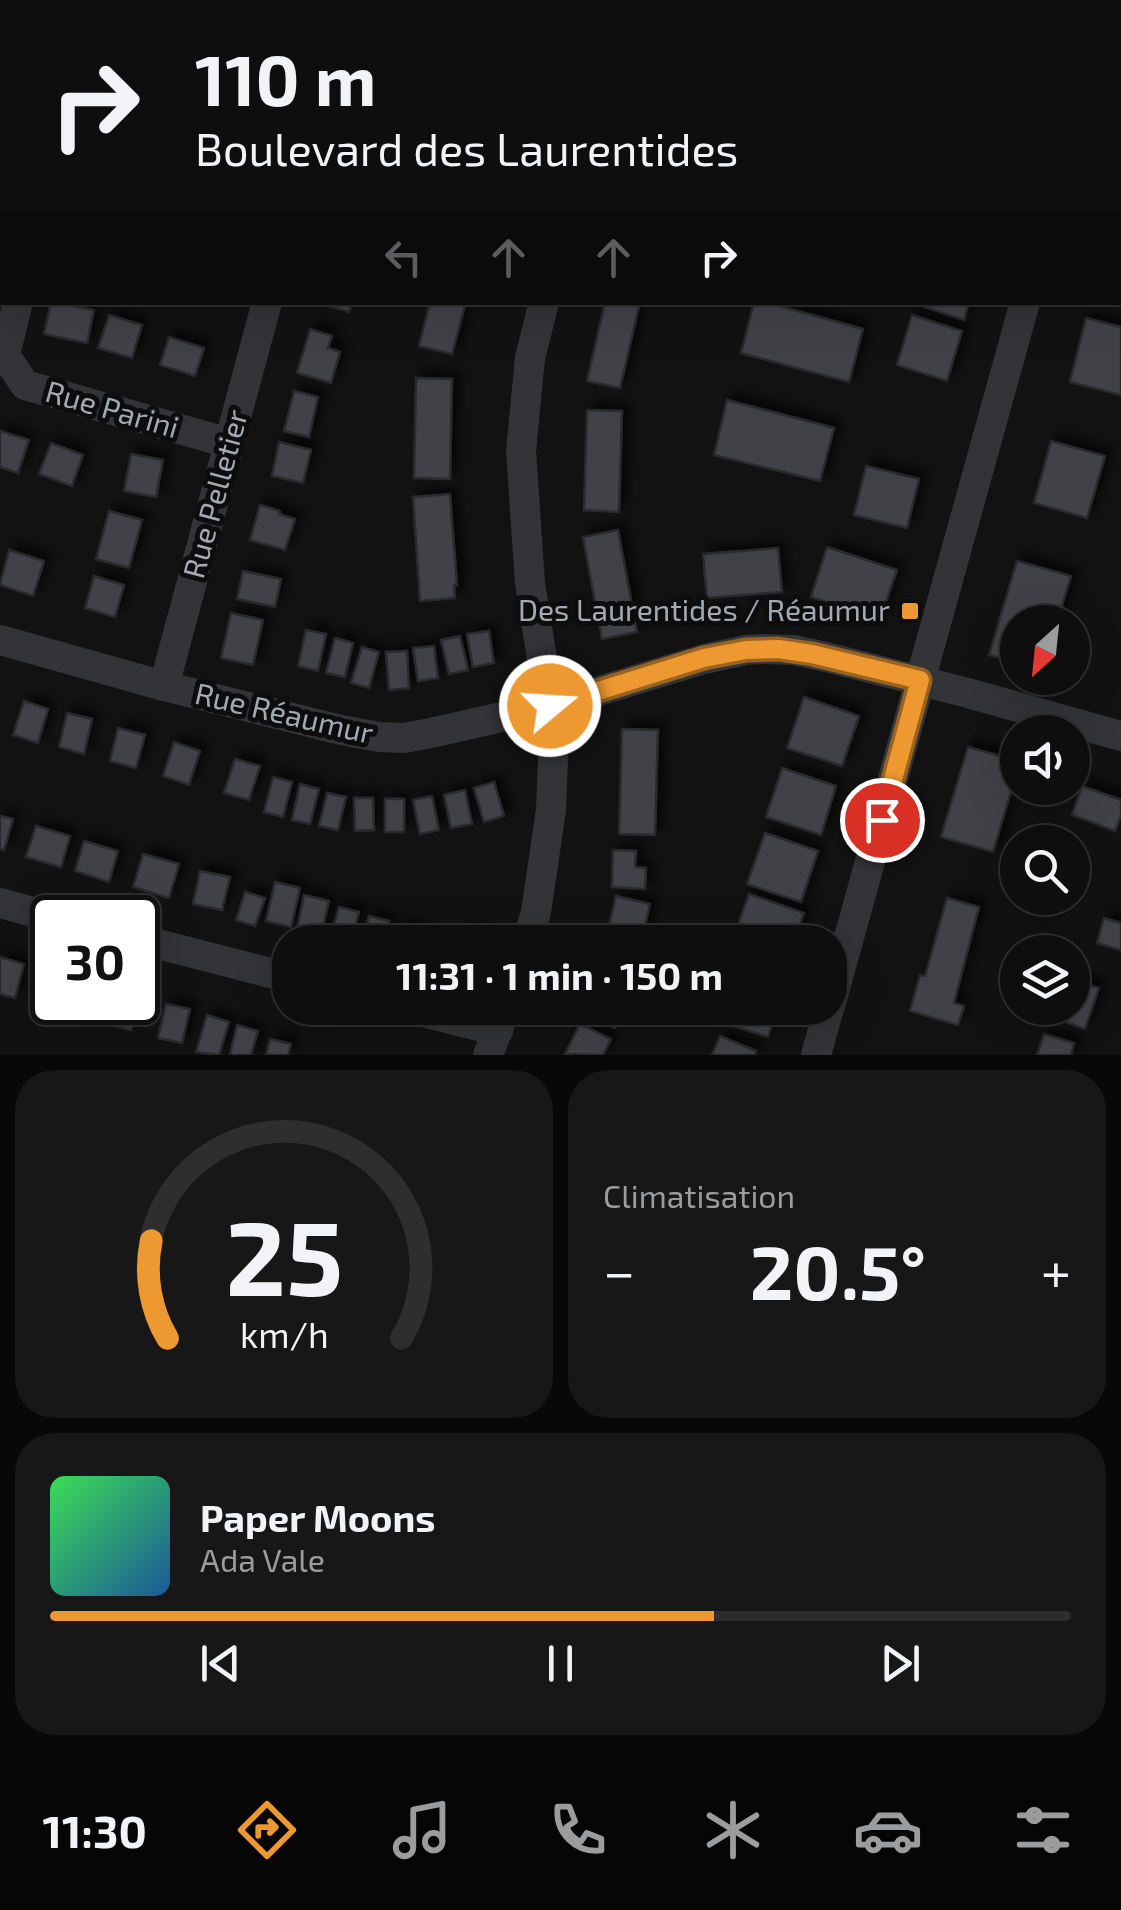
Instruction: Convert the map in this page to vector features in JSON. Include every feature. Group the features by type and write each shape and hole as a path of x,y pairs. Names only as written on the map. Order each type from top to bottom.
{"street":[{"name":"Rue Parini","path":"17,305 4,355 25,385 229,443"},
{"name":"Rue Pelletier","path":"164,686 266,305"},
{"path":"532,925 550,810 554,734 530,582 521,451 530,358 543,305"},
{"path":"847,945 1024,305"},
{"name":"Rue Réaumur","path":"0,640 164,686 378,737 430,734 550,706 704,658 778,649 920,680 1121,736"},
{"path":"0,904 30,912"},
{"path":"160,945 272,973"},
{"path":"816,1055 825,1025"}],"building":[{"path":"50,305 94,310 87,343 44,334"},
{"path":"325,305 351,305 349,312"},
{"path":"429,305 465,305 452,354 419,346"},
{"path":"604,305 639,305 620,388 587,381"},
{"path":"753,305 776,305 863,329 849,382 741,353"},
{"path":"919,305 968,305 964,320"},
{"path":"109,315 142,325 132,358 98,348"},
{"path":"912,315 962,331 947,381 897,365"},
{"path":"1086,318 1121,327 1121,395 1070,382"},
{"path":"310,329 332,336 328,348 340,352 331,383 297,373"},
{"path":"169,337 204,348 195,376 160,365"},
{"path":"416,378 452,379 450,479 414,478"},
{"path":"294,391 318,397 309,437 284,431"},
{"path":"727,400 834,428 820,481 714,455"},
{"path":"587,410 622,411 619,512 584,510"},
{"path":"0,431 29,440 18,473 0,467"},
{"path":"1051,441 1105,456 1087,518 1034,503"},
{"path":"279,442 311,450 303,483 272,476"},
{"path":"51,443 83,455 72,486 39,474"},
{"path":"131,454 163,460 156,497 124,491"},
{"path":"866,466 919,479 907,528 854,515"},
{"path":"450,494 455,598 420,601 413,497"},
{"path":"260,505 295,519 285,550 250,540"},
{"path":"109,511 142,520 129,568 96,559"},
{"path":"618,530 637,632 602,639 583,537"},
{"path":"827,547 897,570 880,620 811,597"},
{"path":"778,548 782,592 707,598 703,554"},
{"path":"9,550 44,561 33,596 0,585"},
{"path":"1017,561 1071,576 1062,605 1004,605"},
{"path":"243,571 281,579 275,607 237,599"},
{"path":"94,576 124,585 115,617 85,608"},
{"path":"231,613 263,620 253,665 221,658"},
{"path":"1000,618 1000,658 989,655"},
{"path":"306,630 326,634 318,671 298,666"},
{"path":"489,631 494,663 473,667 467,634"},
{"path":"460,636 468,670 449,674 441,640"},
{"path":"335,638 353,643 345,677 326,673"},
{"path":"434,646 438,678 418,681 413,648"},
{"path":"362,647 379,652 369,688 351,683"},
{"path":"407,651 409,688 389,690 386,652"},
{"path":"804,697 859,716 842,766 787,748"},
{"path":"24,701 48,709 38,743 13,735"},
{"path":"67,713 92,719 84,754 59,747"},
{"path":"118,728 145,735 136,768 110,761"},
{"path":"622,729 658,730 655,835 619,834"},
{"path":"174,742 200,751 189,785 163,776"},
{"path":"968,747 1000,756 1000,805 1007,805 993,852 941,837"},
{"path":"235,759 260,766 249,800 224,793"},
{"path":"782,768 836,786 821,835 766,817"},
{"path":"273,777 292,782 283,817 264,812"},
{"path":"494,782 504,816 484,822 474,788"},
{"path":"300,784 319,789 310,824 292,820"},
{"path":"1090,789 1121,800 1115,831 1072,815 1075,805 1090,805"},
{"path":"465,790 472,824 451,828 444,795"},
{"path":"327,793 346,797 338,830 319,826"},
{"path":"432,796 439,830 420,834 413,800"},
{"path":"354,798 373,798 374,830 355,831"},
{"path":"385,799 404,799 404,832 385,832"},
{"path":"0,816 13,819 4,850 0,849"},
{"path":"36,826 70,836 61,867 26,857"},
{"path":"765,833 818,851 801,902 747,884"},
{"path":"84,841 118,851 109,882 75,871"},
{"path":"613,850 636,851 635,867 646,868 645,889 612,887"},
{"path":"143,854 179,864 169,898 133,887"},
{"path":"200,871 230,877 222,910 193,904"},
{"path":"275,882 300,888 291,925 266,921"},
{"path":"245,892 265,898 255,926 236,920"},
{"path":"749,894 804,913 799,925 738,925"},
{"path":"304,895 329,901 323,925 298,925"},
{"path":"616,896 650,904 645,925 609,925"},
{"path":"947,898 979,907 954,1003 964,1006 958,1025 910,1011 920,975 925,976"},
{"path":"339,907 359,912 356,925 334,925"},
{"path":"369,916 389,921 388,925 367,925"},
{"path":"1104,918 1121,923 1121,950 1097,943"},
{"path":"0,957 24,964 15,998 0,994"},
{"path":"1090,985 1099,988 1090,1014"},
{"path":"166,1004 190,1009 182,1043 158,1038"},
{"path":"207,1015 229,1022 219,1055 196,1052"},
{"path":"237,1025 258,1031 251,1055 230,1055"},
{"path":"580,1025 611,1039 603,1055 565,1054"},
{"path":"730,1025 772,1025 768,1037"},
{"path":"1044,1034 1074,1043 1071,1055 1037,1055"},
{"path":"720,1036 756,1051 755,1055 712,1055"},
{"path":"270,1039 291,1044 288,1055 266,1055"}],"place":[{"name":"Des Laurentides / Réaumur","path":"910,611"}],"route":[{"path":"550,706 704,658 746,650 812,654 920,680 882,820"}]}
